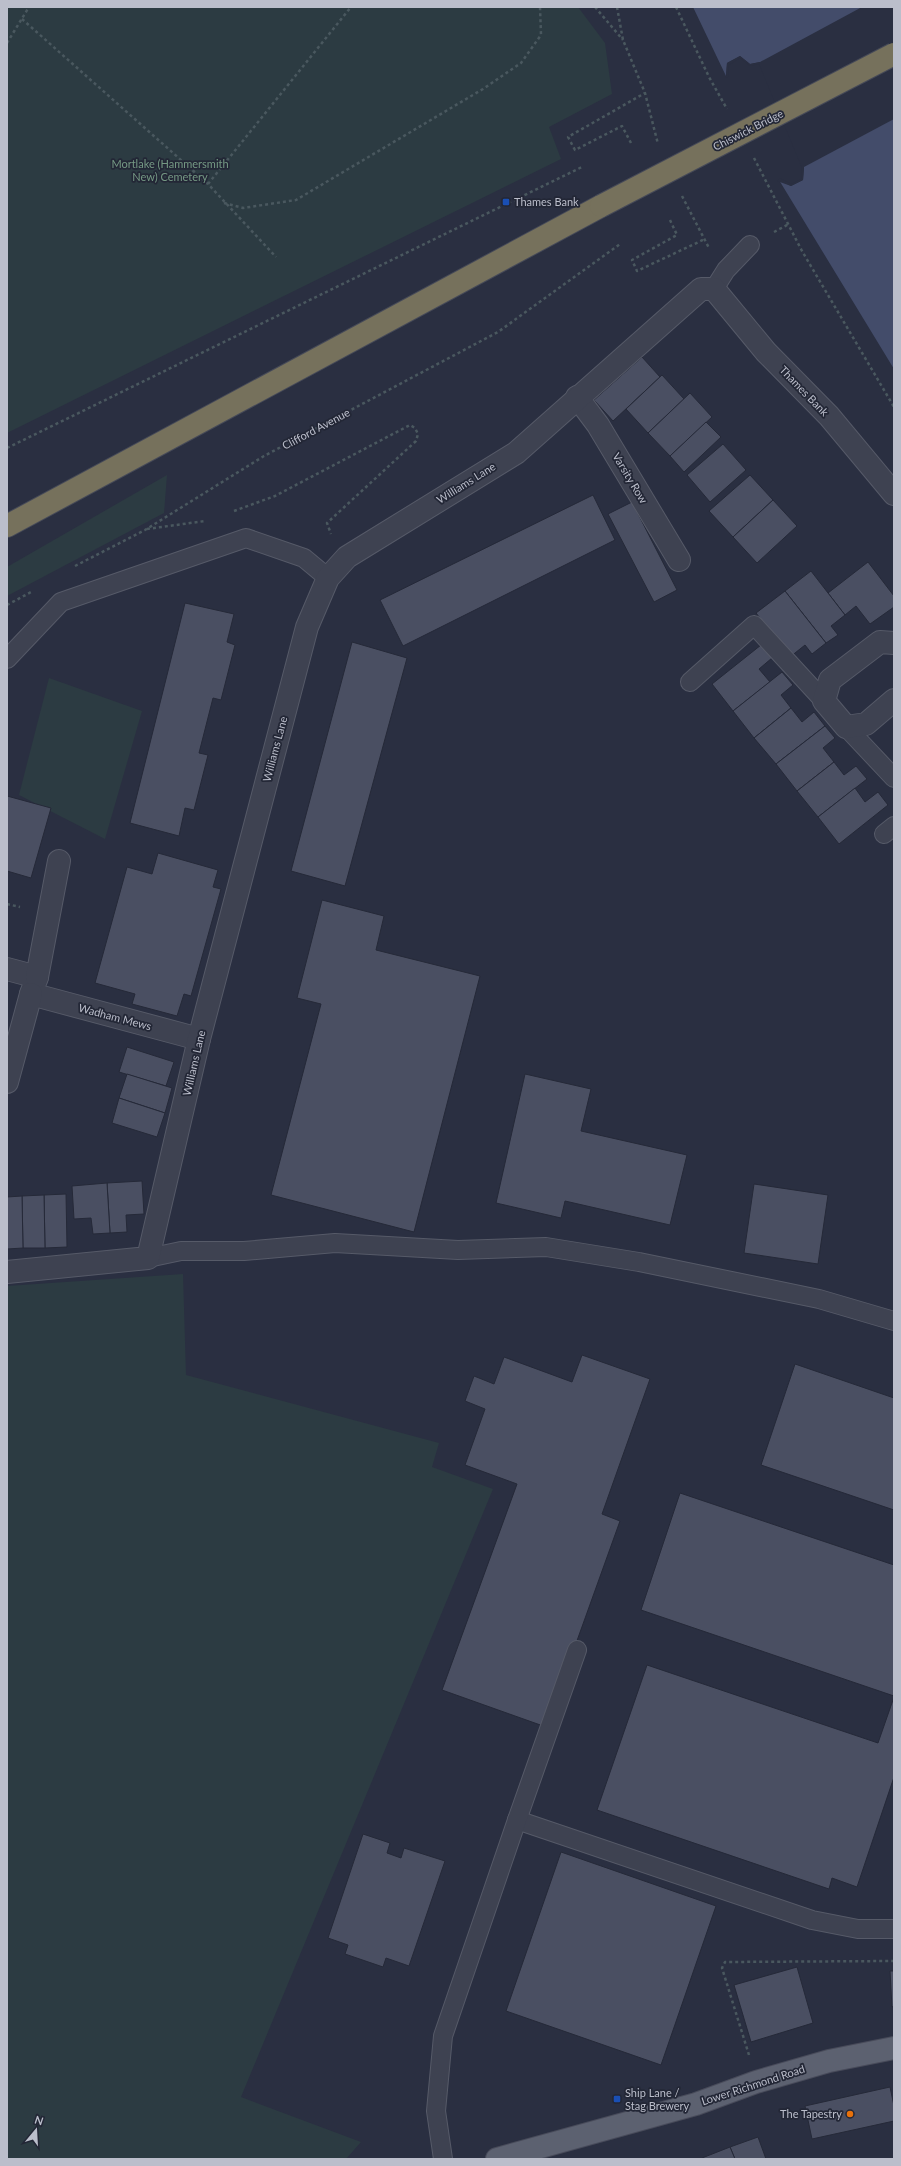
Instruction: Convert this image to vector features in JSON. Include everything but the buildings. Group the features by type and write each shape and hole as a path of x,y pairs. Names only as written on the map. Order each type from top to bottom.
{"highway":[{"name":"Chiswick Bridge","path":"7,526 601,206 894,54"}],"main road":[{"name":"Lower Richmond Road","path":"497,2159 688,2106 756,2082 829,2061 894,2048"}],"street":[{"name":"Williams Lane","path":"148,1258 199,1039 308,627 328,578 347,557 516,453 576,397 701,289 714,289"},
{"name":"Thames Bank","path":"714,289 766,352 829,416 894,494"},
{"name":"Varsity Row","path":"576,397 598,426 679,560"},
{"path":"894,643 880,642 830,680 824,701 846,727 866,724 894,700"},
{"path":"7,1082 34,986 59,860"},
{"name":"Wadham Mews","path":"7,969 34,986 199,1039"},
{"path":"7,1272 148,1258"}],"lane":[{"path":"714,289 726,270 750,245"},
{"path":"7,658 61,602 246,538 304,558 328,578"},
{"path":"690,682 754,625 824,701"},
{"path":"846,727 894,778"},
{"path":"148,1258 181,1251 244,1251 336,1243 458,1250 546,1247 639,1262 819,1300 894,1321"},
{"path":"443,2159 436,2111 443,2036 516,1820 577,1650"},
{"path":"516,1820 812,1920 858,1929 894,1929"}],"path":[{"path":"7,43 29,7"},
{"path":"208,184 351,7"},
{"path":"224,203 243,208 296,200 483,90 521,63 541,35 540,7"},
{"path":"595,7 623,40"},
{"path":"618,7 623,40 645,92 660,152"},
{"path":"676,7 709,77"},
{"path":"22,19 208,184 224,203 276,256"},
{"path":"631,143 622,126 575,150 568,137 645,92"},
{"path":"7,448 582,168"},
{"path":"772,189 802,251 894,407"},
{"path":"681,193 711,252"},
{"path":"670,220 677,235 632,260 637,271 705,239"},
{"name":"Clifford Avenue","path":"70,570 144,530 264,456 498,332 620,244"},
{"path":"230,513 275,496 387,435 410,425 415,428 418,434 416,441 327,523 332,538 328,578"},
{"path":"144,530 208,521"},
{"path":"7,605 36,589"},
{"path":"749,2055 722,1968 725,1962 894,1961"}],"green space":[{"name":"Mortlake (Hammersmith New) Cemetery","path":"7,7 578,7 605,43 612,94 549,127 561,159 7,433"},
{"path":"167,475 164,513 7,596 7,567"},
{"path":"49,678 142,711 105,839 19,795"},
{"path":"183,1274 186,1375 439,1443 432,1467 493,1489 241,2097 361,2142 346,2159 7,2159 7,1286"}],"water":[{"path":"693,7 894,7 894,369 779,180 791,186 803,180 804,168 760,62 750,64 740,56 727,63 726,76"}],"pier":[{"path":"862,7 894,7 894,119 804,167 803,180 791,186 777,181 780,178 791,184 801,179 802,168 759,64 750,66 740,58 729,65 728,77 726,78 727,63 740,56 750,64 760,62"}],"place":[{"name":"Thames Bank","path":"506,202"},
{"name":"Ship Lane / Stag Brewery","path":"617,2099"},
{"name":"The Tapestry","path":"850,2114"}]}
